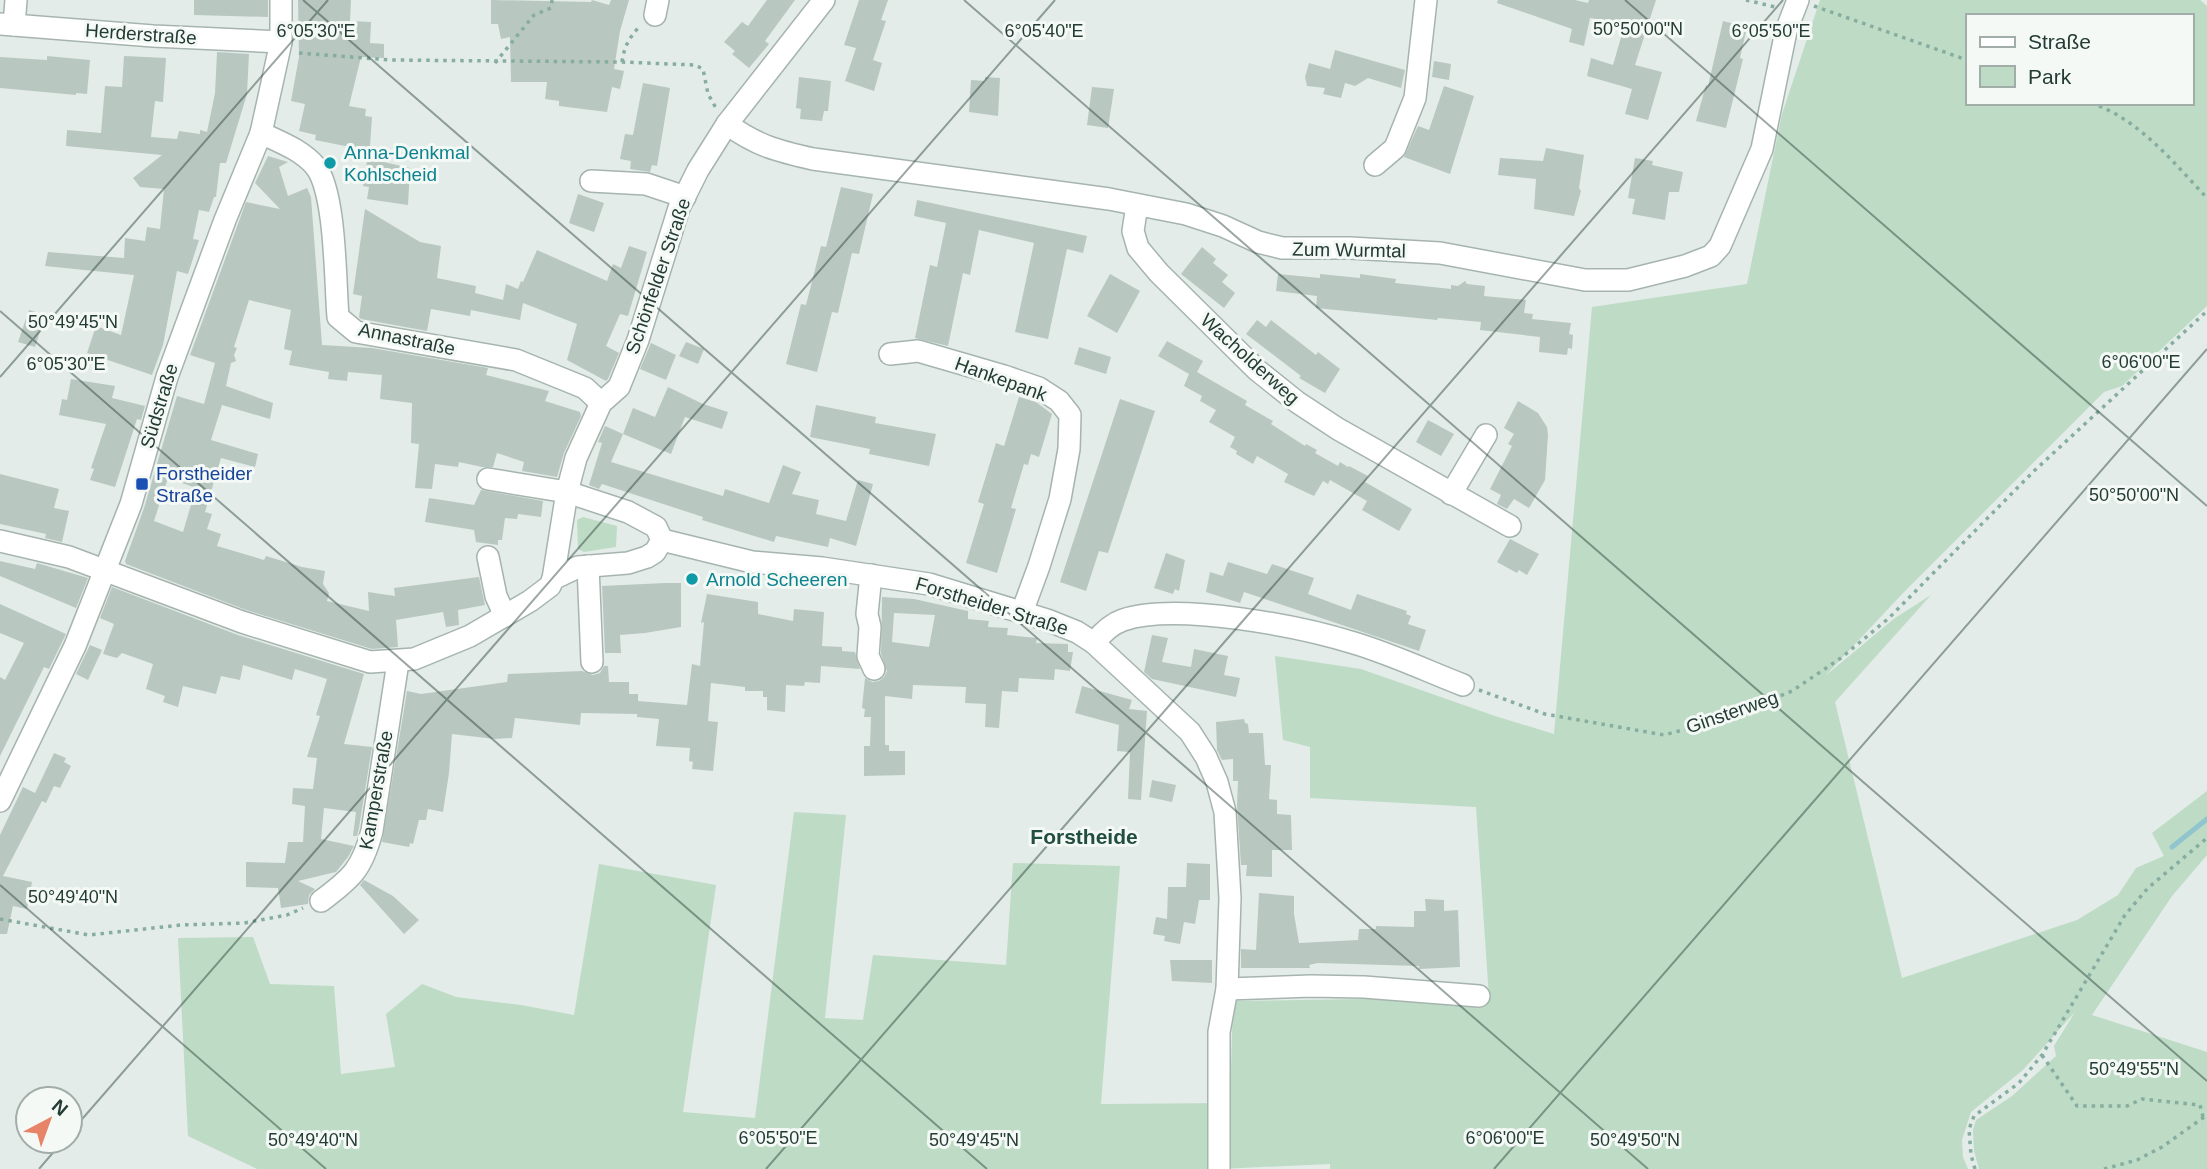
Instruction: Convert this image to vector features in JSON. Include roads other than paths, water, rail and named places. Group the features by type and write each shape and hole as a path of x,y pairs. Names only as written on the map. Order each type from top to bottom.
{"street":[{"path":"7,25 16,0"},
{"name":"Südstraße","path":"0,801 75,646 131,504 167,377 225,220 261,133 281,42 281,0"},
{"name":"Schönfelder Straße","path":"553,579 567,492 576,458 601,403 619,387 633,352 664,251 685,197 727,124 824,0"},
{"path":"1375,165 1395,148 1415,98 1426,0"},
{"name":"Zum Wurmtal","path":"727,124 768,149 813,159 1110,199 1186,214 1223,226 1258,243 1282,248 1350,248 1440,253 1585,280 1628,280 1685,266 1712,256 1720,246 1762,149 1786,31 1796,4"},
{"name":"Herderstraße","path":"7,25 281,42"},
{"name":"Annastraße","path":"261,133 294,149 316,168 327,192 338,317 356,332 516,360 585,388 601,403"},
{"path":"591,181 646,184 685,197"},
{"name":"Wacholderweg","path":"1137,205 1133,231 1138,248 1159,273 1257,370 1297,402 1338,429 1510,527"},
{"name":"Hankepank","path":"890,354 918,351 1004,376 1039,388 1059,401 1070,415 1069,449 1060,499 1022,612"},
{"path":"1451,494 1486,435"},
{"path":"0,541 69,557 242,621 369,662 398,662 414,659 470,636 550,586 553,579 578,566 628,563 655,552 662,540 656,527 645,519 567,492 488,479"},
{"name":"Forstheider Straße","path":"662,540 752,562 929,584 1077,632 1094,643 1189,732 1206,757 1217,782 1225,812 1229,869 1227,989 1219,1032 1219,1169"},
{"path":"488,557 496,596 505,616"},
{"path":"588,566 592,662"},
{"path":"872,575 867,614 870,627 868,656 874,669"},
{"path":"1094,643 1105,630 1120,621 1146,614 1224,617 1355,643 1463,685"},
{"name":"Kamperstraße","path":"321,901 344,884 365,857 372,831 398,662"},
{"path":"1227,989 1364,987 1479,996"}],"waterway":[{"path":"2172,847 2207,819"}],"place":[{"name":"Anna-Denkmal Kohlscheid","path":"330,163"},
{"name":"Forstheider Straße","path":"142,484"},
{"name":"Arnold Scheeren","path":"692,579"}],"district":[{"name":"Forstheide","path":"1084,836"}]}
